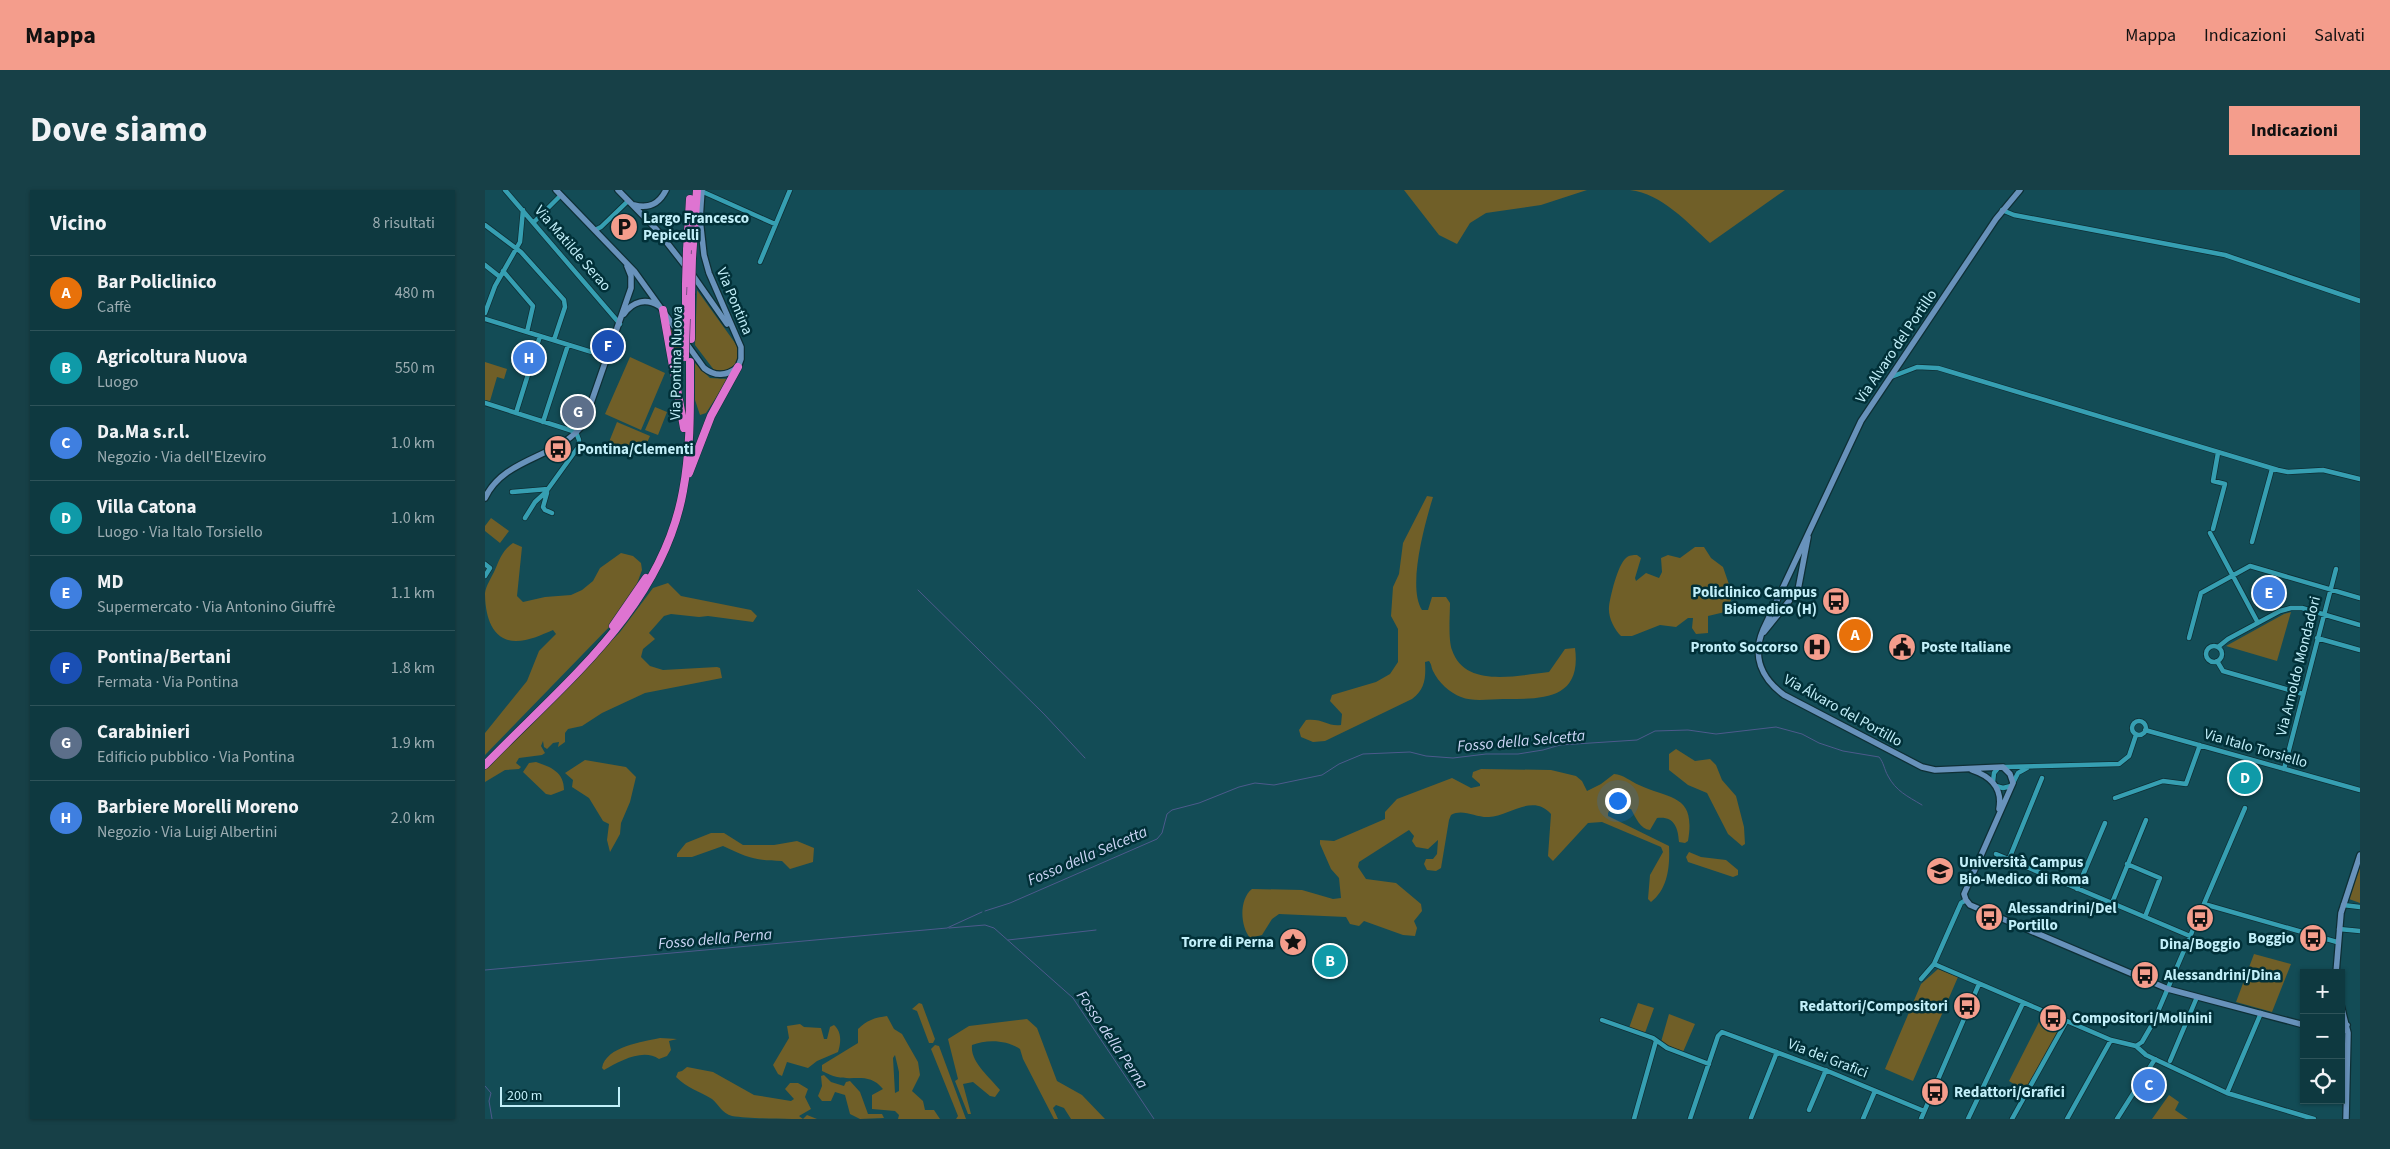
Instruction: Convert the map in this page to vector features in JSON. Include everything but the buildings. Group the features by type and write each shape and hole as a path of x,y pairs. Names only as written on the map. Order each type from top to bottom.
{"highway":[{"name":"Via Pontina Nuova","path":"485,765 625,620 645,592 669,542 684,490 688,450 686,283 691,190"},
{"name":"Via Pontina Nuova","path":"485,758 588,654 619,619 640,590 655,561 671,521 679,489 691,339 692,258 700,190"},
{"path":"663,310 684,428"},
{"path":"684,490 705,429 739,364"}],"street":[{"name":"Via Matilde Serao","path":"505,190 621,321"},
{"path":"618,190 669,243 734,334"},
{"path":"630,202 644,207 655,204 666,190"},
{"path":"700,190 775,224"},
{"name":"Via Pontina","path":"700,190 701,233 709,273 741,347 739,364"},
{"path":"761,262 790,190"},
{"name":"Via Alvaro del Portillo","path":"1759,638 1857,427 2002,210 2020,190"},
{"path":"534,222 558,192 623,259 709,371 716,374 726,374 739,364"},
{"path":"595,230 630,202"},
{"path":"485,313 491,293 521,239 523,210"},
{"path":"2002,210 2011,214 2229,256 2360,301"},
{"path":"485,225 517,248 565,302 554,340"},
{"path":"485,498 493,484 506,471 555,447 576,432 588,415 621,321 632,281 623,259"},
{"path":"485,265 500,277"},
{"path":"503,271 533,306 527,332"},
{"path":"696,281 708,282 709,273"},
{"path":"621,321 630,306 639,302 651,302 663,310"},
{"path":"485,319 608,358"},
{"path":"516,413 540,336"},
{"path":"543,422 568,345"},
{"path":"1891,377 1917,367 1938,368 2272,469 2286,472 2326,470 2360,479"},
{"path":"485,403 576,432"},
{"path":"525,518 535,502 548,489 579,446 576,432"},
{"path":"579,446 590,454"},
{"path":"2218,452 2213,481 2225,484 2212,531 2258,623"},
{"path":"2253,542 2272,469"},
{"path":"512,492 548,489"},
{"path":"548,489 543,507 552,513"},
{"name":"Via Alvaro del Portillo","path":"1759,638 1798,590 1803,576 1811,526"},
{"path":"485,564 490,570 485,576"},
{"path":"2189,638 2201,594 2250,566 2360,598"},
{"name":"Via Arnoldo Mondadori","path":"2284,769 2336,570"},
{"path":"1789,574 1797,571 1803,576"},
{"path":"1781,590 1783,602 1790,602"},
{"path":"2217,661 2209,660 2206,653 2210,647 2218,647 2228,639 2280,611 2291,608 2302,608 2360,624"},
{"name":"Via Álvaro del Portillo","path":"1759,638 1757,650 1760,667 1767,680 1778,691 1922,766 1935,770 1967,769"},
{"path":"2317,638 2360,650"},
{"path":"2217,661 2222,653 2218,647"},
{"path":"2217,661 2223,671 2303,694"},
{"path":"2135,722 2143,723 2145,730 2141,735 2136,735 2131,728 2135,722"},
{"name":"Via Italo Torsiello","path":"2145,730 2360,790"},
{"path":"1967,769 2120,764 2130,755 2136,735"},
{"path":"2115,798 2163,781 2186,784 2200,746"},
{"path":"1998,815 2000,802 1994,773 2000,767"},
{"path":"2000,767 2010,774 2012,784"},
{"path":"1921,979 1934,964 1961,903 1965,900 1965,894 2012,784 2020,771 2031,767"},
{"path":"1967,769 1985,775 2003,788 2012,784"},
{"path":"2009,859 2042,778"},
{"path":"2136,1046 2142,1042 2147,1034 2168,989 2245,808"},
{"path":"2112,903 2146,820"},
{"path":"2077,889 2105,822"},
{"path":"1996,854 2190,936"},
{"path":"2336,969 2337,942 2343,905 2360,855"},
{"path":"2127,864 2160,878 2145,917"},
{"path":"1965,900 1978,909 2168,989 2300,1024"},
{"path":"2204,904 2337,942"},
{"path":"2343,905 2360,907"},
{"path":"2339,929 2360,931"},
{"path":"1934,964 2066,1022 2111,1040 2136,1046 2143,1053 2227,1093 2314,1119"},
{"path":"1921,1119 1979,984"},
{"path":"2170,1062 2197,997"},
{"path":"1968,1119 2023,1003"},
{"path":"2227,1093 2261,1012"},
{"path":"2344,1014 2347,1025 2348,1044 2346,1119"},
{"path":"1602,1020 1656,1040 1667,1048 1709,1064 1690,1119"},
{"path":"2013,1119 2066,1022"},
{"name":"Via dei Grafici","path":"1709,1064 1721,1032 1826,1070 1924,1111"},
{"path":"1635,1119 1656,1040"},
{"path":"2067,1119 2111,1040"},
{"path":"2345,1040 2348,1044"},
{"path":"2345,1047 2348,1044"},
{"path":"1751,1118 1777,1052"},
{"path":"2117,1119 2155,1059"},
{"path":"2342,1059 2347,1069"},
{"path":"1809,1110 1826,1070"},
{"path":"1863,1119 1875,1091"}],"shaded area":[{"path":"1404,190 1587,190 1541,205 1486,213 1470,223 1457,244 1439,235"},
{"path":"1630,190 1785,190 1710,243 1683,218 1663,203 1653,197"},
{"path":"697,290 738,347 737,361 729,372 714,370 695,345"},
{"path":"671,329 681,340 683,369 680,371 676,362 670,333"},
{"path":"630,357 665,373 641,430 605,414"},
{"path":"485,362 507,369 504,379 497,377 490,401 485,400"},
{"path":"695,363 710,378 728,379 706,413 700,415 695,400"},
{"path":"655,407 667,412 658,435 645,430"},
{"path":"617,422 650,436 641,456 609,442"},
{"path":"1427,496 1433,497 1419,555 1416,586 1418,600 1422,610 1428,610 1432,597 1446,597 1450,603 1451,645 1459,662 1468,670 1480,675 1508,677 1549,672 1565,649 1575,648 1576,665 1572,678 1566,687 1545,697 1466,699 1445,687 1435,675 1429,661 1425,662 1425,678 1422,687 1412,699 1325,741 1313,742 1301,737 1299,730 1306,720 1317,720 1332,725 1341,725 1342,714 1330,701 1332,695 1376,682 1390,674 1398,662 1398,629 1391,616 1393,587 1399,574 1403,543"},
{"path":"491,518 509,531 500,543 485,531 485,526"},
{"path":"513,543 522,547 517,596 523,602 545,597 571,595 582,590 593,581 600,568 621,553 633,556 641,563 642,570 635,589 616,620 485,755 485,733 527,681 539,651 556,634 553,630 521,641 507,640 495,631 491,625 485,601 487,585 501,556"},
{"path":"1695,547 1704,547 1711,558 1723,567 1733,596 1725,612 1708,616 1708,633 1696,634 1692,628 1693,618 1688,618 1676,627 1660,625 1632,636 1621,636 1612,623 1609,607 1615,581 1623,561 1631,555 1637,555 1641,558 1635,578 1636,581 1646,573 1659,578 1662,572 1661,558 1668,555 1680,558"},
{"path":"668,583 681,596 751,610 757,616 753,622 708,616 671,614 664,616 649,633 655,639 643,649 641,657 650,666 663,670 717,667 720,668 722,678 645,693 602,713 582,726 568,729 565,733 565,742 558,747 559,742 553,743 547,749 544,747 543,741 541,746 545,753 519,758 516,763 521,767 519,769 505,770 485,782 485,770 620,632 653,588"},
{"path":"2291,612 2277,661 2226,646 2284,614"},
{"path":"1676,749 1695,761 1710,759 1716,765 1722,780 1736,796 1744,827 1745,844 1742,846 1728,834 1707,793 1688,785 1669,770 1669,754"},
{"path":"585,760 626,767 636,777 630,802 621,823 620,834 610,852 607,840 609,824 603,821 589,798 572,787 573,780 565,773"},
{"path":"536,762 556,771 562,779 564,790 551,795 546,794 523,772 529,763"},
{"path":"1481,769 1551,770 1576,776 1582,781 1587,791 1601,784 1614,774 1621,776 1678,801 1688,815 1690,826 1688,841 1685,843 1679,842 1676,827 1667,819 1657,818 1650,830 1641,825 1631,809 1610,810 1608,813 1608,816 1669,846 1667,877 1661,891 1651,902 1648,899 1650,875 1663,852 1661,847 1602,822 1588,823 1553,861 1548,856 1551,814 1544,808 1537,805 1529,805 1489,817 1460,812 1451,815 1441,868 1436,871 1427,870 1424,864 1426,859 1433,859 1437,854 1438,840 1428,849 1416,847 1412,841 1414,836 1409,830 1359,862 1358,867 1366,879 1396,883 1421,904 1422,911 1414,921 1417,928 1415,936 1403,935 1364,921 1359,926 1350,924 1346,917 1279,914 1272,919 1262,935 1250,938 1244,927 1242,913 1245,899 1252,889 1302,890 1333,899 1341,898 1339,878 1331,869 1320,840 1334,841 1385,819 1385,812 1397,799 1452,778 1471,788 1480,786 1472,777 1473,772"},
{"path":"711,833 724,833 743,845 774,845 797,841 814,848 813,862 790,869 782,861 751,858 723,846 692,857 677,857 677,854 686,843"},
{"path":"1689,852 1701,857 1726,860 1738,870 1738,875 1733,877 1688,862 1686,857"},
{"path":"2360,867 2360,903 2349,899"},
{"path":"2254,954 2291,964 2272,1012 2236,1002"},
{"path":"1938,969 1958,977 1913,1081 1885,1069 1921,984"},
{"path":"919,1003 922,1004 935,1039 933,1043 929,1043 917,1011 912,1009"},
{"path":"1638,1003 1654,1008 1645,1033 1629,1028"},
{"path":"1669,1014 1695,1024 1683,1052 1661,1042"},
{"path":"2043,1014 2062,1022 2062,1025 2025,1091 2009,1081"},
{"path":"887,1016 894,1029 902,1034 918,1062 920,1075 912,1091 923,1101 925,1110 934,1110 940,1119 898,1119 899,1115 895,1111 872,1109 872,1095 883,1089 878,1084 867,1079 837,1077 822,1071 822,1065 858,1043 858,1029 864,1023","holes":["895,1055 899,1072 899,1091 895,1093 893,1058"]},
{"path":"1027,1019 1037,1028 1057,1081 1082,1095 1105,1119 1071,1119 1064,1108 1056,1105 1053,1108 1058,1119 1054,1119 1023,1059 1020,1049 997,1041 972,1045 972,1051 977,1063 1000,1090 995,1097 990,1096 973,1082 963,1084 971,1114 968,1114 955,1081 958,1079 948,1039 969,1026"},
{"path":"800,1024 804,1027 821,1028 824,1039 827,1039 830,1027 834,1025 840,1038 838,1052 817,1061 808,1068 787,1062 782,1076 778,1074 773,1065 789,1038 787,1026"},
{"path":"660,1038 677,1039 669,1041 671,1050 667,1056 659,1059 653,1056 639,1055 604,1070 602,1068 610,1055 618,1050 635,1043"},
{"path":"935,1045 939,1046 966,1119 956,1119 958,1116 931,1049"},
{"path":"687,1067 713,1072 754,1095 791,1101 794,1099 785,1089 790,1083 798,1083 808,1089 805,1097 811,1109 799,1116 803,1119 729,1115 712,1099 689,1087 676,1077 678,1072"},
{"path":"824,1075 831,1082 844,1086 846,1082 850,1081 860,1092 868,1114 882,1114 884,1118 860,1119 850,1114 845,1095 835,1092 831,1101 822,1101 818,1096 822,1086 821,1076"},
{"path":"2169,1095 2179,1102 2175,1110 2188,1119 2152,1119"},
{"path":"807,1115 817,1119 808,1119 803,1119"}],"waterway":[{"path":"918,590 1044,714 1085,758"},
{"name":"Fosso della Selcetta","path":"985,911 1010,903 1157,839 1162,833 1167,814 1172,810 1199,803 1239,787 1255,783 1274,785 1322,775 1339,764 1363,754 1410,752 1426,756 1453,758 1486,754 1518,754 1560,745 1637,740 1655,731 1688,730 1716,734 1776,727 1802,734 1819,743 1843,751 1879,757 1895,786 1902,793 1922,805"},
{"name":"Fosso della Perna","path":"485,970 947,928 982,912"},
{"name":"Fosso della Perna","path":"949,928 985,925 994,928 1073,998 1154,1119"},
{"path":"1008,940 1096,930"},
{"path":"485,1086 491,1093 489,1101 492,1119"}],"place":[{"name":"Largo Francesco Pepicelli","path":"624,227"},
{"name":"Pontina/Bertani","path":"608,346"},
{"name":"Barbiere Morelli Moreno","path":"529,358"},
{"name":"Carabinieri","path":"578,412"},
{"name":"Pontina/Clementi","path":"558,449"},
{"name":"MD","path":"2269,593"},
{"name":"Policlinico Campus Biomedico (H)","path":"1836,601"},
{"name":"Bar Policlinico","path":"1855,635"},
{"name":"Pronto Soccorso","path":"1817,647"},
{"name":"Poste Italiane","path":"1902,647"},
{"name":"Villa Catona","path":"2245,778"},
{"name":"Università Campus Bio-Medico di Roma","path":"1940,871"},
{"name":"Alessandrini/Del Portillo","path":"1989,917"},
{"name":"Dina/Boggio","path":"2200,918"},
{"name":"Boggio","path":"2313,938"},
{"name":"Torre di Perna","path":"1293,942"},
{"name":"Agricoltura Nuova","path":"1330,961"},
{"name":"Alessandrini/Dina","path":"2145,975"},
{"name":"Redattori/Compositori","path":"1967,1006"},
{"name":"Compositori/Molinini","path":"2053,1018"},
{"name":"Da.Ma s.r.l.","path":"2149,1085"},
{"name":"Redattori/Grafici","path":"1935,1092"}]}
